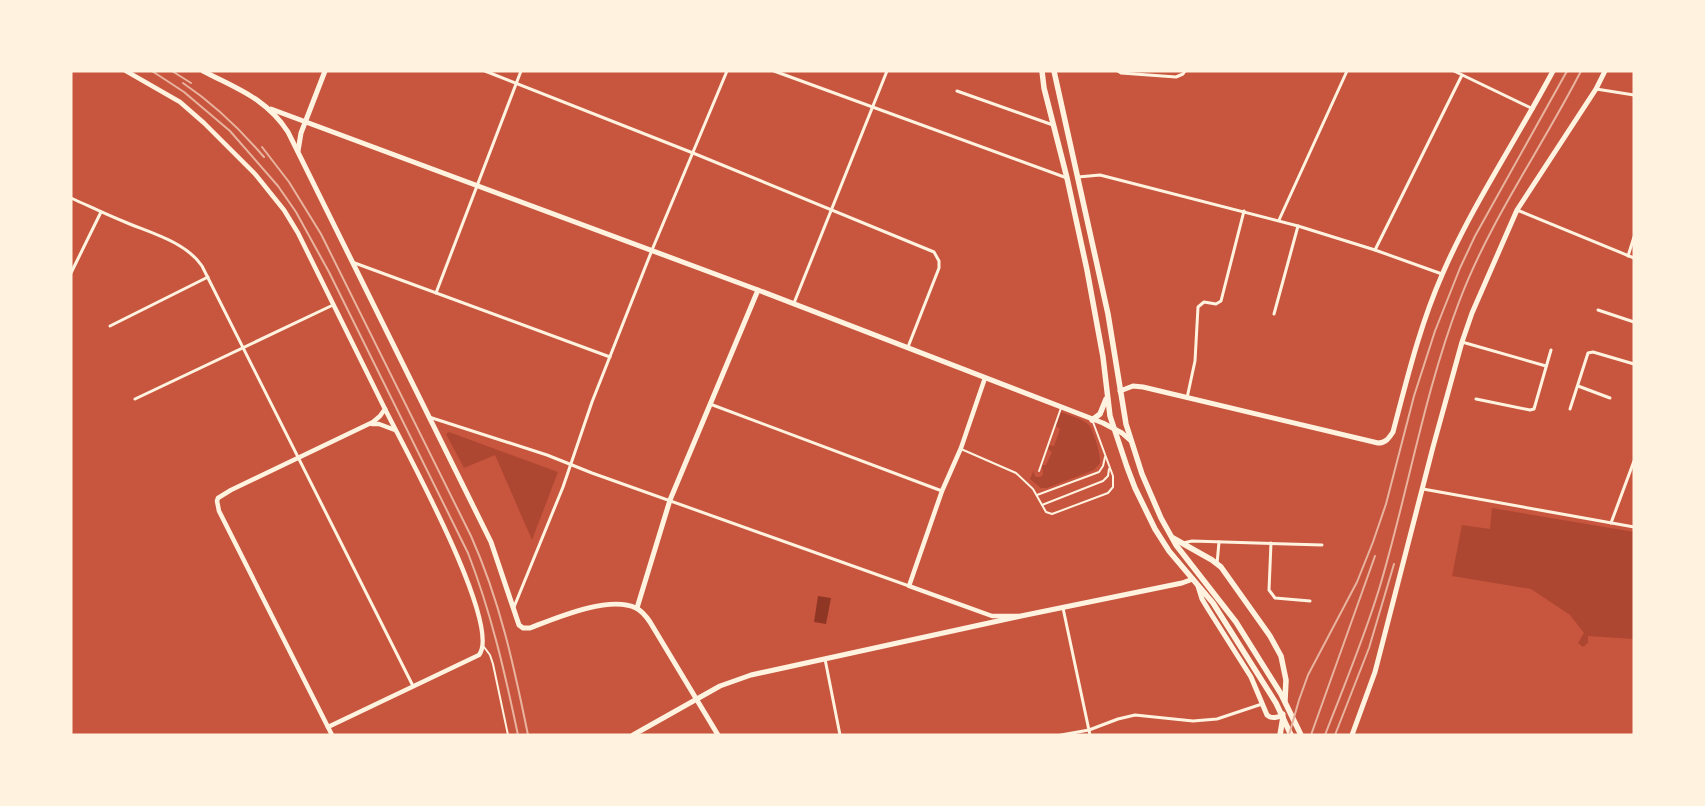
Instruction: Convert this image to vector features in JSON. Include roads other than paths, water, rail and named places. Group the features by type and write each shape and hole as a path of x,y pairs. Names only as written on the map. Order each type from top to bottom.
{"main road":[{"path":"203,71 257,99 270,109 285,127 491,542 519,624 526,628 592,606 613,605 637,608 645,615 718,735"},
{"path":"298,151 299,140 325,71"},
{"path":"1042,71 1044,88 1067,178 1087,270 1103,357 1107,397 1113,428 1135,488 1155,529 1169,551 1212,603 1228,626 1276,703 1291,735"},
{"path":"1054,71 1059,101 1108,314 1126,424 1142,474 1171,537 1236,622 1274,681 1301,735"},
{"path":"1120,391 1137,386 1383,444 1393,432 1412,359 1442,274 1478,203 1553,71"},
{"path":"1352,735 1375,672 1422,489 1462,342 1472,313 1517,210 1596,89 1605,71"},
{"path":"270,109 794,303 1113,428 1131,440"},
{"path":"637,608 670,500 758,290"},
{"path":"1092,420 1100,414 1107,397"},
{"path":"1171,537 1217,564 1270,636 1281,656 1286,680 1280,735"},
{"path":"633,735 720,686 743,678 1021,616 1182,584 1192,579"},
{"path":"1198,586 1205,604 1251,677 1265,712 1269,716 1278,717 1283,714"}],"street":[{"path":"126,71 165,92 189,109 255,174 284,210 298,233 396,431 428,490 454,545 479,618 483,649 474,658 328,727"},
{"path":"485,71 693,153 936,255 940,265 938,273 908,347"},
{"path":"436,293 520,71"},
{"path":"514,609 571,465 592,402 652,250 727,71"},
{"path":"774,71 1067,178"},
{"path":"794,303 887,71"},
{"path":"1118,71 1121,73 1176,77 1185,71"},
{"path":"1279,220 1347,71"},
{"path":"1454,71 1533,109"},
{"path":"1375,250 1462,75"},
{"path":"1596,89 1634,95"},
{"path":"957,91 1054,126"},
{"path":"1078,177 1100,176 1279,220 1375,250 1442,274"},
{"path":"71,198 169,240 196,257 244,347 413,687"},
{"path":"1517,210 1634,258"},
{"path":"1187,398 1195,361 1198,307 1202,302 1216,304 1221,301 1244,211"},
{"path":"71,273 101,212"},
{"path":"1274,314 1298,226"},
{"path":"1628,256 1634,237"},
{"path":"352,262 610,357"},
{"path":"110,326 208,277"},
{"path":"135,399 334,304"},
{"path":"1598,310 1634,322"},
{"path":"1462,342 1546,366"},
{"path":"1476,399 1532,410 1535,407 1551,350"},
{"path":"1570,409 1586,356 1590,352 1634,364"},
{"path":"909,586 942,491 960,448 985,378"},
{"path":"1578,386 1610,398"},
{"path":"710,404 942,491"},
{"path":"332,735 219,511 217,502 218,498 231,490 369,424 380,416 385,409"},
{"path":"428,416 670,500 992,616 1021,616"},
{"path":"369,424 379,424 396,431"},
{"path":"1611,523 1634,460"},
{"path":"1422,489 1634,527"},
{"path":"1182,543 1192,541 1322,545"},
{"path":"1217,564 1219,542"},
{"path":"1271,543 1270,590 1272,596 1275,598 1310,602"},
{"path":"1064,608 1090,735"},
{"path":"826,659 840,735"},
{"path":"1061,735 1089,730 1135,715 1193,721 1217,719 1262,704"}],"lane":[{"path":"1038,471 1061,408"},
{"path":"960,448 1016,473 1037,495 1046,512 1052,514 1108,493 1114,484 1092,420"},
{"path":"1037,495 1099,472 1103,466 1105,456"},
{"path":"1042,505 1103,482 1108,476 1109,467"},
{"path":"483,649 490,655 493,664 508,735"}],"railway":[{"path":"152,71 184,92 230,131 278,186 296,212 329,272 468,553 497,643 518,735"},
{"path":"172,71 191,83"},
{"path":"1289,735 1308,675 1357,582 1373,542 1386,504 1414,396 1435,331 1460,268 1475,236 1567,71"},
{"path":"1325,735 1361,642 1380,586 1436,372 1459,302 1501,213 1581,71"},
{"path":"183,83 226,117 264,157"},
{"path":"262,147 289,182 321,234 471,536 498,609 528,735"},
{"path":"1311,735 1375,556"},
{"path":"1335,735 1369,648 1394,564"}]}
